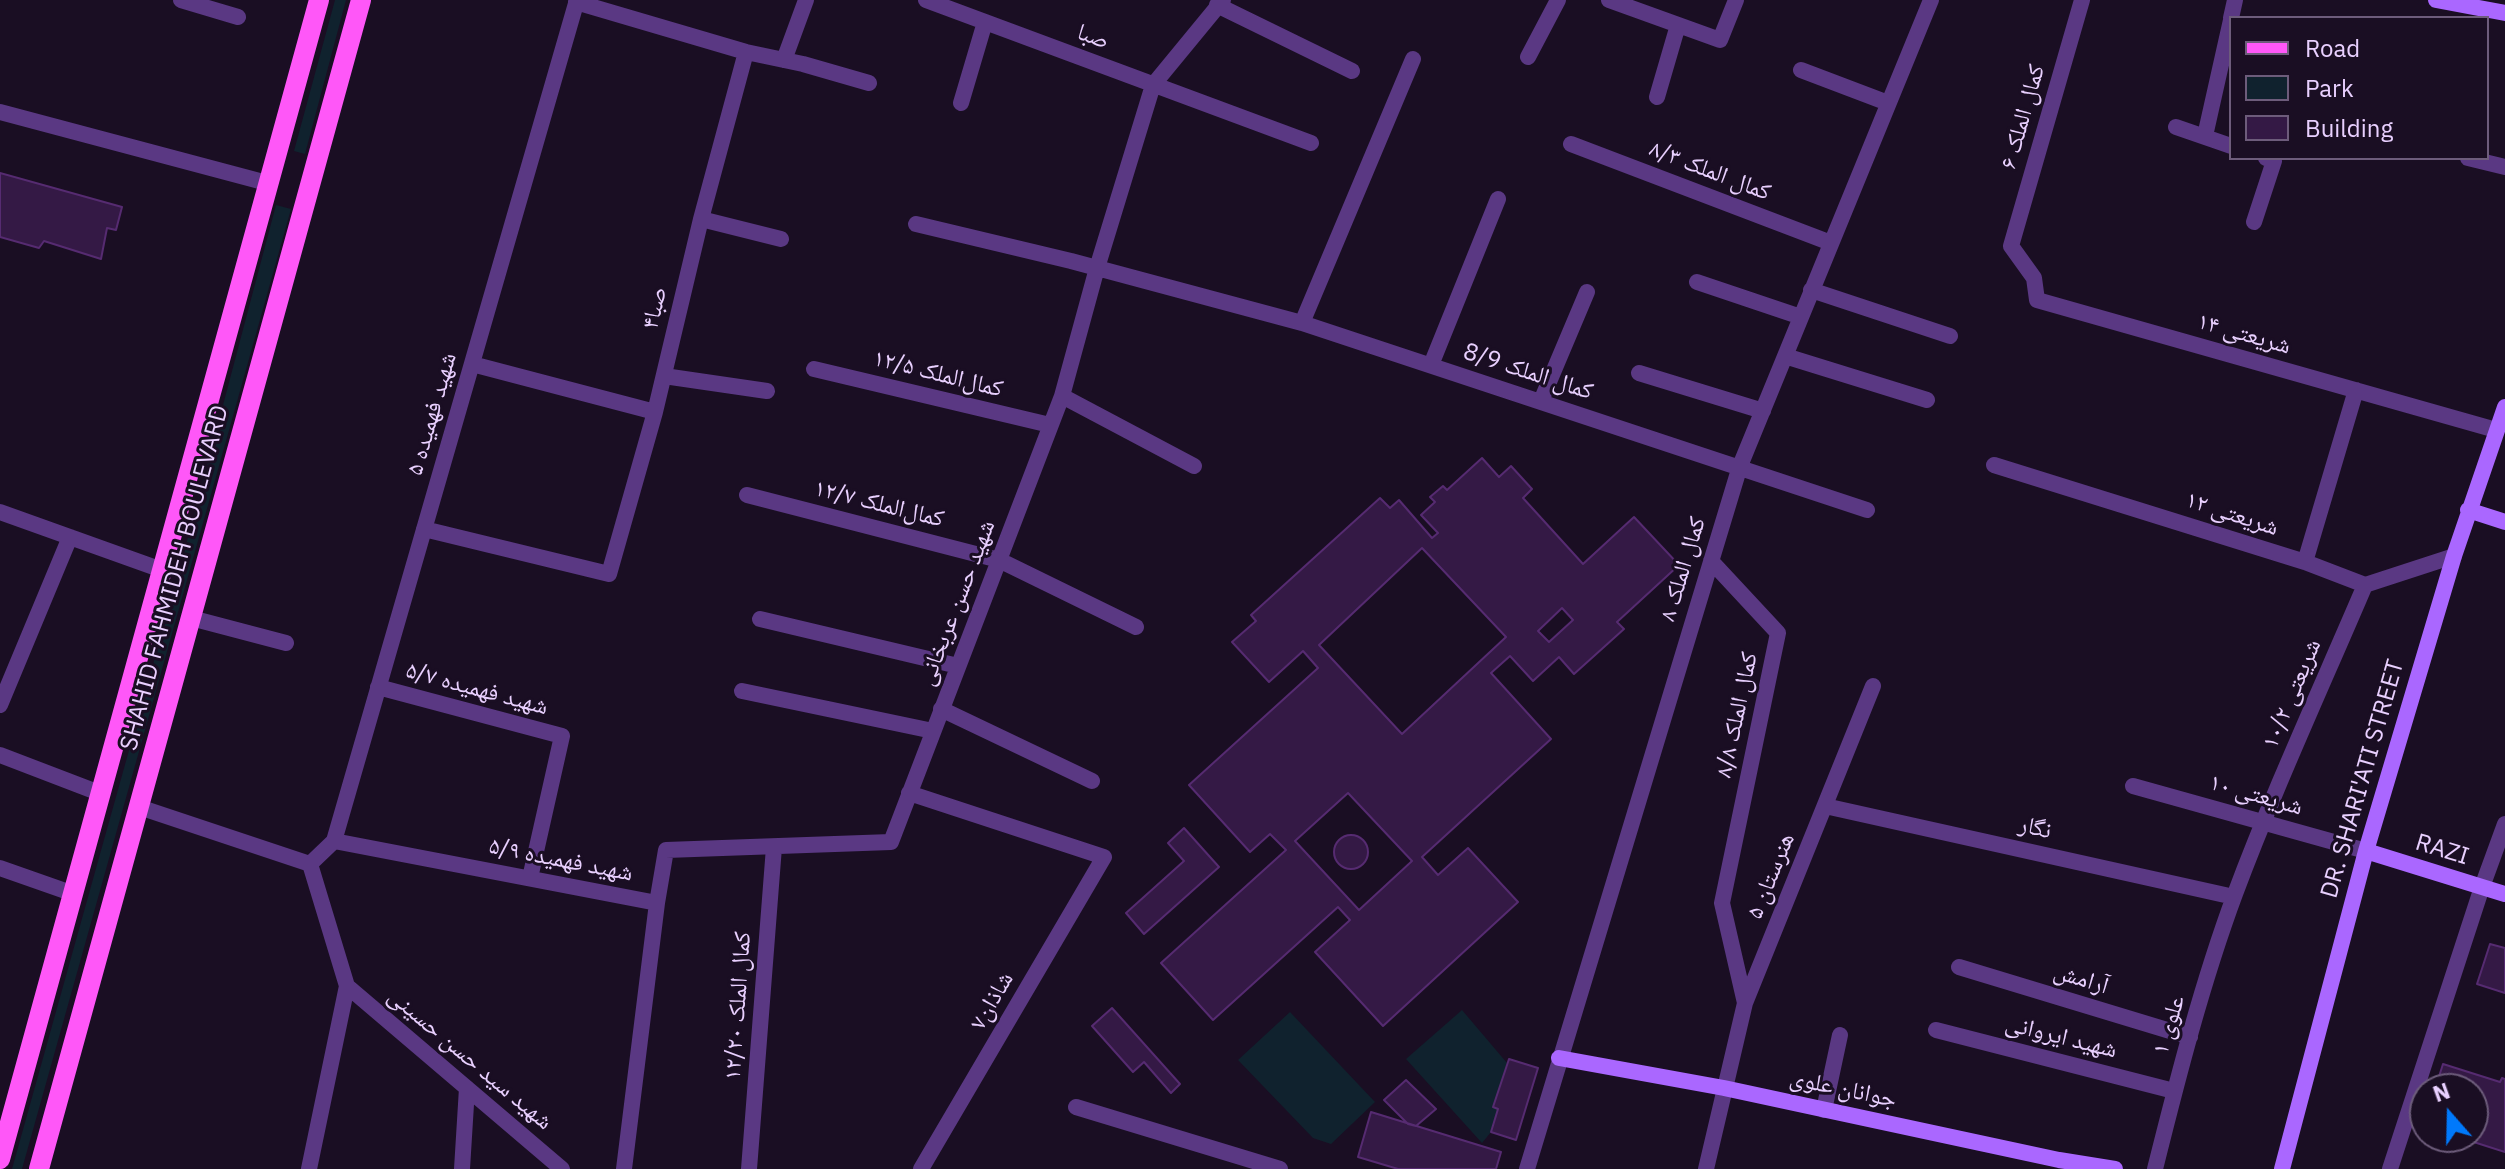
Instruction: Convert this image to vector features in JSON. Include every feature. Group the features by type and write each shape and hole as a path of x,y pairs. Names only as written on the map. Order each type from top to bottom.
{"main road":[{"name":"SHAHID FAHMIDEH BOULEVARD","path":"0,1159 319,0"},
{"name":"SHAHID FAHMIDEH BOULEVARD","path":"39,1169 361,0"},
{"path":"2436,0 2505,13"},
{"name":"DR. SHARI'ATI STREET","path":"2282,1169 2366,851 2468,510 2505,407"},
{"path":"2468,510 2505,522"},
{"name":"RAZI","path":"2366,851 2505,894"},
{"name":"جوانان علوی","path":"1559,1058 1724,1088 2058,1164 2115,1169"}],"street":[{"path":"181,0 238,17"},
{"path":"784,60 806,0"},
{"name":"صبا","path":"926,0 1311,143"},
{"path":"1528,57 1558,0"},
{"path":"1609,0 1720,40 1736,0"},
{"name":"کمال الملک ۸","path":"1527,1169 1740,466 1931,0"},
{"name":"کمال الملک ۶","path":"2011,246 2082,0"},
{"path":"577,1 746,52 869,83"},
{"name":"شهید فهمیده ۵","path":"334,841 577,1"},
{"path":"1153,85 1220,3 1352,71"},
{"path":"961,103 985,22"},
{"path":"1657,97 1678,25"},
{"path":"2205,136 2229,28"},
{"name":"صبا۴","path":"424,529 609,574 655,412 701,219 746,52"},
{"path":"1302,323 1413,59"},
{"path":"1801,70 1888,103"},
{"name":"شهید حسن عربخانی","path":"774,847 891,842 1062,396 1153,85"},
{"path":"0,112 267,183"},
{"path":"2176,127 2229,145"},
{"name":"کمال الملک ۸/۳","path":"1571,144 1831,243"},
{"path":"2254,222 2274,161 2271,160"},
{"path":"2476,160 2505,167"},
{"path":"1431,365 1498,199"},
{"path":"701,219 781,239"},
{"name":"کمال الملک 8/9","path":"916,224 1302,323 1867,510"},
{"name":"شریعتی ۱۴","path":"2011,246 2034,278 2037,300 2496,430"},
{"path":"1697,282 1801,317"},
{"path":"1811,290 1950,336"},
{"path":"1541,401 1587,292"},
{"path":"1785,356 1927,400"},
{"path":"472,364 655,412"},
{"name":"کمال‌الملک ۱۲/۵","path":"814,369 1050,425"},
{"path":"1639,373 1763,411"},
{"path":"664,376 767,391"},
{"path":"2305,562 2356,390"},
{"path":"1062,396 1194,466"},
{"name":"شریعتی ۱۲","path":"1994,465 2305,562 2365,585"},
{"name":"کمال‌الملک ۱۲/۷","path":"747,495 999,560 1136,627"},
{"path":"0,512 162,570"},
{"path":"0,705 70,537"},
{"path":"2365,585 2454,556"},
{"name":"کمال الملک ۸/۸","path":"1711,561 1778,633 1722,903 1745,1003"},
{"name":"شریعتی ۱۰/۲","path":"2234,897 2365,585"},
{"path":"191,618 286,643"},
{"path":"760,619 958,666"},
{"name":"هنرستان ۵","path":"1706,1169 1745,1003 1873,686"},
{"name":"شهید فهمیده ۵/۷","path":"378,687 562,736 530,878"},
{"path":"742,691 933,731"},
{"path":"941,709 1092,781"},
{"path":"0,755 102,794"},
{"name":"شریعتی ۱۰","path":"2133,786 2366,851"},
{"name":"شاذان۷","path":"909,793 1104,857 921,1169"},
{"name":"نگار","path":"1825,806 2234,897"},
{"path":"139,807 310,864"},
{"path":"2390,1169 2505,824"},
{"path":"310,864 334,841"},
{"name":"شهید فهمیده ۵/۹","path":"334,841 657,903 624,1169"},
{"path":"657,903 666,850 774,847"},
{"name":"کمال الملک ۱۲/۲۰","path":"749,1169 774,847"},
{"path":"309,1169 347,986 310,864"},
{"path":"0,868 74,894"},
{"name":"علوی ۱","path":"2155,1169 2174,1091 2234,897"},
{"name":"آرامش","path":"1959,967 2190,1037"},
{"name":"شهید سید حسن حسینی","path":"347,986 562,1169"},
{"name":"شهید ایروانی","path":"1936,1030 2174,1091"},
{"path":"1824,1110 1840,1035"},
{"path":"462,1169 467,1088"},
{"path":"1076,1107 1280,1169"}],"green space":[{"path":"335,0 346,0 305,154 294,151"},
{"path":"276,205 291,209 22,1169 12,1169 178,575"},
{"path":"1462,1010 1507,1063 1494,1107 1498,1109 1491,1132 1482,1143 1406,1059"},
{"path":"1290,1012 1375,1102 1331,1144 1313,1138 1238,1060"}],"building":[{"path":"0,173 122,207 116,230 107,228 101,259 44,241 39,248 0,237"},
{"path":"1482,458 1499,477 1511,466 1532,489 1523,498 1583,564 1634,517 1679,565 1617,622 1624,629 1574,674 1559,657 1533,681 1510,656 1491,673 1551,739 1422,857 1438,875 1468,848 1518,902 1383,1026 1315,952 1350,920 1338,907 1213,1020 1161,963 1286,850 1270,834 1250,852 1189,785 1318,668 1303,651 1269,682 1232,642 1256,621 1251,615 1380,498 1390,508 1399,500 1432,538 1438,533 1421,515 1435,502 1430,497 1443,486 1447,490","holes":["1422,548 1506,637 1402,734 1319,645","1562,608 1573,620 1549,642 1538,631","1348,793 1412,861 1359,910 1295,841"]},
{"path":"1184,828 1219,867 1144,934 1126,913 1184,861 1168,843"},
{"path":"1351,835 1363,840 1368,852 1363,864 1351,869 1339,864 1334,852 1339,840"},
{"path":"2490,944 2505,948 2505,993 2477,984"},
{"path":"1112,1008 1180,1084 1171,1093 1144,1062 1133,1072 1092,1026"},
{"path":"1509,1059 1538,1068 1516,1140 1491,1132 1498,1109 1493,1107"},
{"path":"2443,1064 2472,1073 2440,1073"},
{"path":"2502,1078 2505,1079 2505,1152 2489,1147 2489,1079 2500,1082"},
{"path":"1406,1080 1436,1109 1416,1126 1408,1124 1384,1100"},
{"path":"1371,1112 1501,1152 1496,1169 1398,1169 1358,1157"}]}
